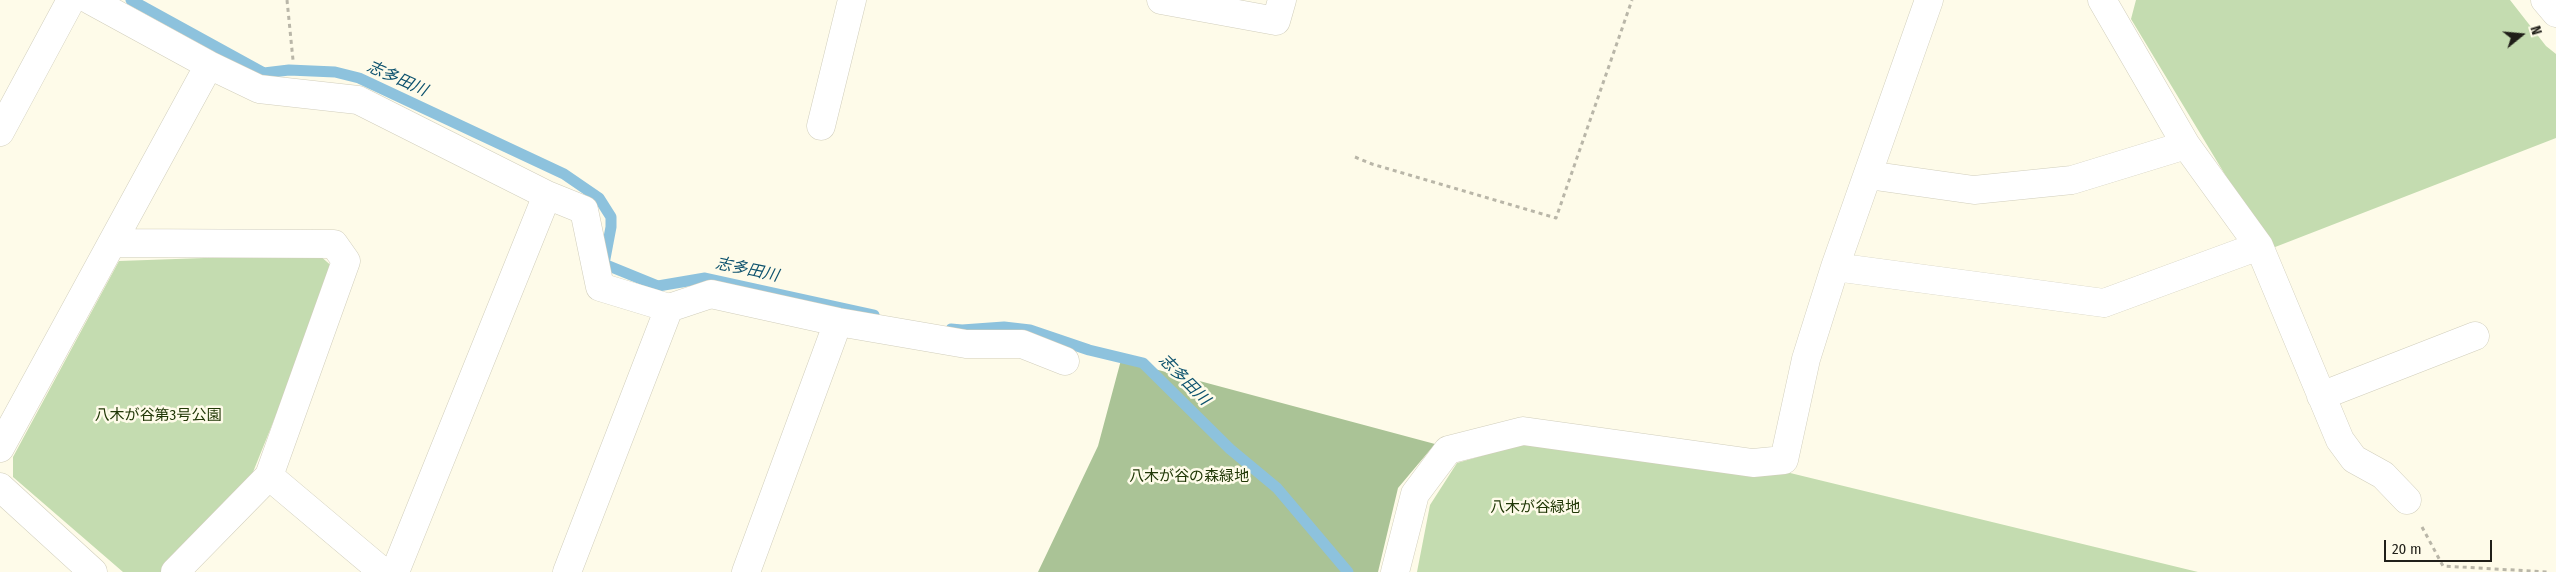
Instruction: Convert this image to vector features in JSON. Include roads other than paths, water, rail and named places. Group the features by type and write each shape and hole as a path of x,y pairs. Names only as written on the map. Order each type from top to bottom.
{"street":[{"path":"0,132 70,0"},
{"path":"90,0 209,65 259,89 358,100 547,195 584,210 600,287 669,308 711,294 838,322 966,344 1022,344 1065,361"},
{"path":"821,126 852,0"},
{"path":"1161,0 1276,20 1282,0"},
{"path":"1395,572 1415,494 1448,450 1523,431 1753,463 1784,460 1806,359 1835,267 1929,0"},
{"path":"2102,0 2186,145 2259,246 2340,440 2354,459 2383,475 2408,500"},
{"path":"2545,0 2556,13"},
{"path":"0,448 209,65"},
{"path":"1868,175 1974,190 2072,180 2186,145"},
{"path":"395,572 547,195"},
{"path":"112,243 334,244 346,261 269,476 175,572"},
{"path":"1835,267 2104,303 2259,246"},
{"path":"567,572 669,308"},
{"path":"746,572 838,322"},
{"path":"2321,396 2475,336"},
{"path":"269,476 383,572"},
{"path":"0,487 93,572"}],"waterway":[{"name":"志多田川","path":"131,0 264,73 289,70 335,72 359,78 564,174 599,198 611,217 604,264 658,286 705,278 874,315"},
{"name":"志多田川","path":"951,329 1004,327 1030,330 1089,350 1143,363 1230,449 1277,488 1348,572"}],"park label":[{"name":"八木が谷第3号公園","path":"158,416"},
{"name":"八木が谷の森緑地","path":"1189,477"},
{"name":"八木が谷緑地","path":"1535,508"}]}
